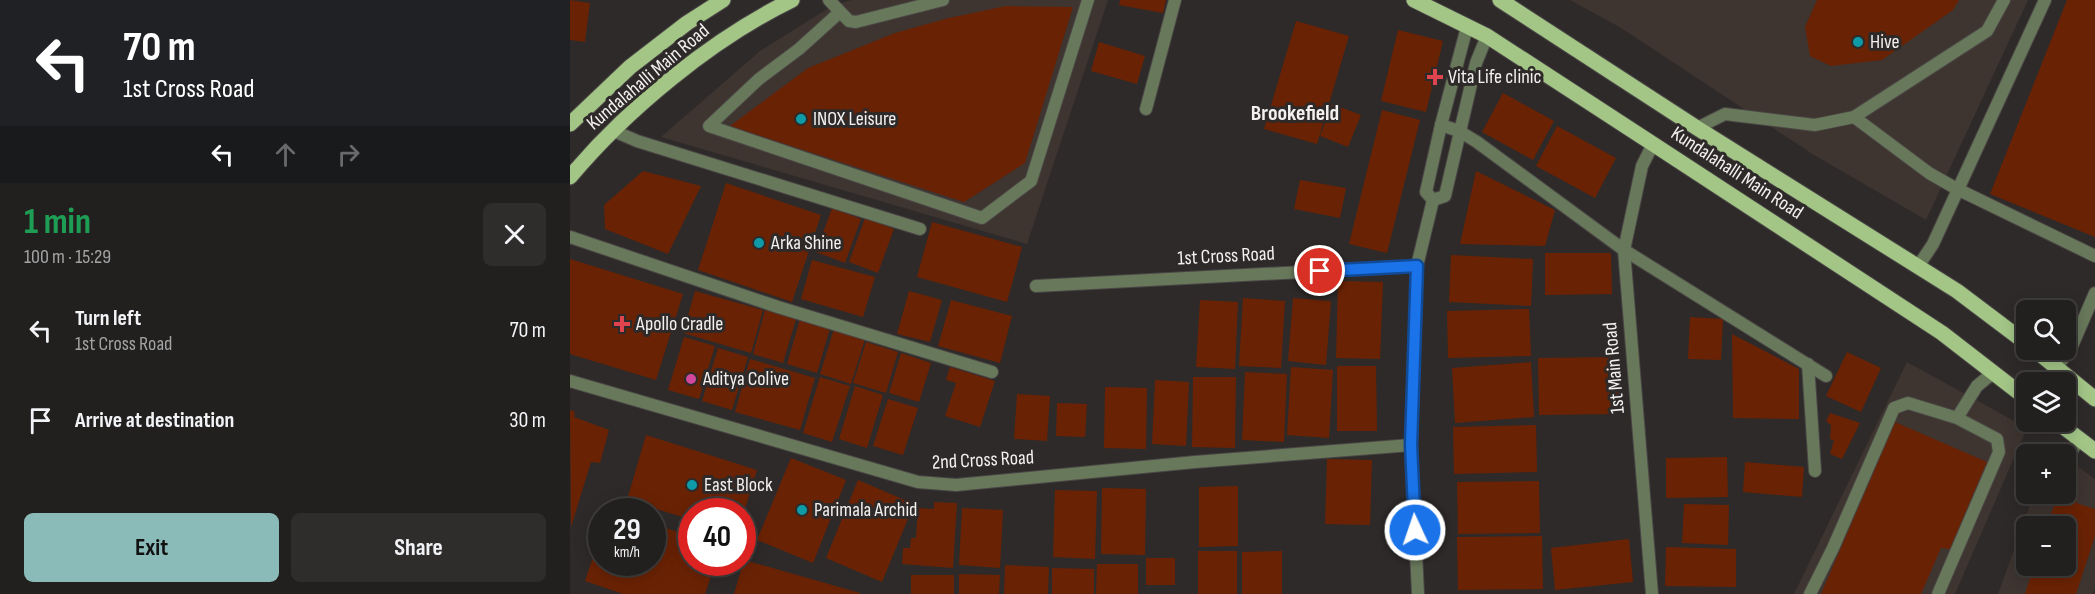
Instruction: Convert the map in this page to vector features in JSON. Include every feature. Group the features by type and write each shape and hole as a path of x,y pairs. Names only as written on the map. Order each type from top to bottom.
{"main road":[{"name":"Kundalahalli Main Road","path":"570,124 630,67 723,0"},
{"name":"Kundalahalli Main Road","path":"570,177 614,131 650,98 710,49 792,0"},
{"name":"Kundalahalli Main Road","path":"1414,0 1486,36 1653,144 1942,333 2016,390"},
{"name":"Kundalahalli Main Road","path":"1500,0 1697,128 1918,265 2016,335"},
{"path":"2048,360 2095,399"},
{"path":"2070,432 2095,451"}],"street":[{"path":"829,0 849,21 856,22 943,0"},
{"path":"840,12 799,49 759,79 709,126 982,219 1031,181 1089,0"},
{"path":"1146,109 1175,0"},
{"path":"1697,128 1725,114 1815,125 1854,117 1987,31 2004,0"},
{"path":"1918,265 1933,244 2045,0"},
{"path":"1433,200 1426,192 1467,27"},
{"path":"1433,200 1445,196 1476,63 1486,36"},
{"path":"1854,117 1929,173 2095,256"},
{"path":"1441,125 1459,131 1477,142 1624,250 1826,376"},
{"path":"614,131 637,141 920,229"},
{"name":"1st Main Road","path":"1652,594 1624,250 1642,166 1653,144"},
{"path":"1418,594 1411,445 1417,266 1433,200"},
{"path":"570,237 778,307 992,372"},
{"name":"1st Cross Road","path":"1036,286 1417,266"},
{"path":"2057,367 2078,336 2095,293"},
{"path":"1808,364 1815,471"},
{"path":"1957,418 1977,386 1994,372"},
{"name":"2nd Cross Road","path":"570,381 918,482 956,485 1195,462 1411,445"},
{"path":"1810,594 1833,548 1894,408 1908,403 1957,418 1997,438 1999,452 1938,594"},
{"path":"2076,444 2079,439"}],"shaded area":[{"path":"851,0 1108,0 1027,244 661,137 760,51 832,6"},
{"path":"1570,0 2028,0 1926,220 1814,155 1621,28"},
{"path":"1907,362 2016,422 2016,432 2025,432 2020,444 2016,444 2016,453 1955,594 1794,594"},
{"path":"2076,465 2095,479 2095,588 2093,594 1998,594 2016,544 2016,576 2076,576 2076,516 2026,516 2030,504 2076,504"}],"building":[{"path":"570,0 590,3 585,42 570,40"},
{"path":"1120,0 1166,0 1163,13 1119,5"},
{"name":"Hive","path":"1817,0 1959,0 1953,10 1882,60 1831,66 1810,56 1805,27"},
{"path":"2067,0 2095,0 2095,237 1990,194"},
{"path":"1006,6 1073,7 1025,163 964,202 730,126 808,68 895,33 949,18"},
{"path":"1296,21 1349,36 1317,144 1264,129"},
{"path":"1398,30 1443,41 1426,112 1381,101"},
{"path":"1099,42 1145,56 1137,84 1091,71"},
{"path":"1503,93 1554,121 1533,160 1482,132"},
{"path":"1332,104 1361,115 1348,147 1320,136"},
{"path":"1382,110 1420,120 1387,253 1349,244"},
{"path":"1557,126 1616,158 1595,198 1536,166"},
{"path":"643,171 701,186 668,254 605,229 604,205"},
{"path":"1476,171 1555,210 1545,246 1460,244"},
{"path":"1300,180 1346,188 1340,218 1294,209"},
{"name":"Arka Shine","path":"726,183 821,215 792,302 698,270"},
{"path":"832,208 861,219 845,263 816,252"},
{"path":"865,218 894,229 878,273 849,262"},
{"path":"932,222 1022,247 1007,302 917,277"},
{"path":"1545,253 1611,253 1612,294 1545,295"},
{"path":"1451,255 1533,259 1531,306 1449,302"},
{"name":"Apollo Cradle","path":"570,259 683,294 656,380 570,354"},
{"path":"812,260 875,277 863,317 801,299"},
{"path":"1338,281 1383,282 1380,359 1336,358"},
{"path":"695,291 763,310 751,353 683,333"},
{"path":"909,291 942,300 930,342 897,334"},
{"path":"1243,298 1285,301 1281,368 1239,366"},
{"path":"1293,298 1331,301 1326,365 1288,361"},
{"path":"951,300 1012,316 1000,363 938,346"},
{"path":"1200,300 1238,302 1235,369 1196,367"},
{"path":"1529,309 1531,356 1448,358 1447,311"},
{"path":"765,310 796,319 783,363 753,354"},
{"path":"1690,317 1723,319 1721,360 1688,359"},
{"path":"800,319 830,328 817,373 787,364"},
{"path":"834,329 865,339 851,384 820,374"},
{"path":"1732,334 1799,369 1799,419 1733,418"},
{"path":"684,337 715,346 699,399 668,390"},
{"path":"866,342 898,352 886,393 853,383"},
{"path":"718,348 748,357 732,410 702,401"},
{"path":"1847,352 1881,368 1861,412 1826,396"},
{"path":"901,353 931,363 919,402 889,393"},
{"path":"1618,357 1618,414 1539,415 1538,358"},
{"path":"750,359 815,378 800,430 735,412"},
{"path":"1531,362 1534,417 1455,423 1452,368"},
{"path":"1337,366 1376,366 1377,431 1337,431"},
{"path":"950,367 995,381 980,427 945,416 956,383 946,380"},
{"path":"1291,367 1333,370 1329,438 1287,435"},
{"path":"1245,372 1287,374 1284,442 1242,440"},
{"path":"820,377 850,386 832,442 803,433"},
{"path":"1193,377 1236,377 1235,448 1192,447"},
{"path":"1155,380 1189,382 1186,446 1152,444"},
{"path":"855,386 883,395 867,448 839,439"},
{"path":"1105,387 1147,388 1146,449 1104,448"},
{"path":"1017,394 1050,396 1047,441 1014,439"},
{"path":"888,399 918,408 903,455 873,446"},
{"path":"1057,403 1087,404 1085,437 1056,436"},
{"path":"570,410 575,412 574,417 609,430 600,463 591,462 571,527"},
{"path":"1830,413 1860,423 1842,459 1830,454 1834,440 1830,439 1831,425 1826,421"},
{"path":"1895,422 1987,462 1950,549 1941,548 1921,594 1821,594"},
{"path":"1536,425 1537,472 1454,474 1453,427"},
{"name":"East Block","path":"646,435 757,470 748,498 678,498 678,516 666,512 666,498 628,498"},
{"path":"1727,457 1728,497 1666,498 1666,458"},
{"name":"Parimala Archid","path":"791,458 846,480 813,563 757,540"},
{"path":"1327,459 1372,460 1370,525 1325,524"},
{"path":"1745,462 1804,467 1802,497 1743,492"},
{"path":"858,480 914,504 882,582 826,558"},
{"path":"1539,481 1540,533 1458,534 1457,482"},
{"path":"1238,486 1238,546 1199,547 1199,487"},
{"path":"1102,488 1146,489 1145,555 1101,554"},
{"path":"1055,490 1097,491 1095,559 1053,557"},
{"path":"934,502 957,503 953,568 902,564 903,548 910,548 911,538 916,538 918,508 934,509"},
{"path":"2076,503 2095,509 2095,536 2076,594 2025,594 2031,576 2076,576 2076,516 2050,516 2055,504"},
{"path":"1684,504 1729,505 1728,545 1682,543"},
{"path":"962,508 1003,510 1000,568 959,565"},
{"path":"666,528 678,532 678,576 711,576 705,594 623,594 585,581 588,572 588,576 666,576"},
{"path":"1542,536 1543,589 1458,590 1457,537"},
{"path":"1629,539 1633,582 1555,590 1551,548"},
{"path":"1666,547 1736,549 1736,587 1665,586"},
{"path":"1198,551 1237,551 1237,594 1198,594"},
{"path":"1282,551 1282,594 1242,594 1242,552"},
{"path":"1146,558 1175,558 1175,585 1146,585"},
{"path":"756,563 860,593 860,594 734,594 739,576 756,576"},
{"path":"1097,564 1138,564 1138,594 1096,594"},
{"path":"1005,565 1049,567 1048,594 1004,594"},
{"path":"1052,568 1094,569 1094,594 1052,594"},
{"path":"959,574 1000,575 999,594 959,594"},
{"path":"911,575 954,575 954,594 911,594"}],"place":[{"name":"Hive","path":"1858,42"},
{"name":"Vita Life clinic","path":"1435,77"},
{"name":"INOX Leisure","path":"801,119"},
{"name":"Arka Shine","path":"759,243"},
{"name":"Apollo Cradle","path":"622,324"},
{"name":"Aditya Colive","path":"691,379"},
{"name":"East Block","path":"692,485"},
{"name":"Parimala Archid","path":"802,510"}],"district":[{"name":"Brookefield","path":"1295,113"}],"route":[{"path":"1320,271 1417,266 1411,445 1415,530"}]}
